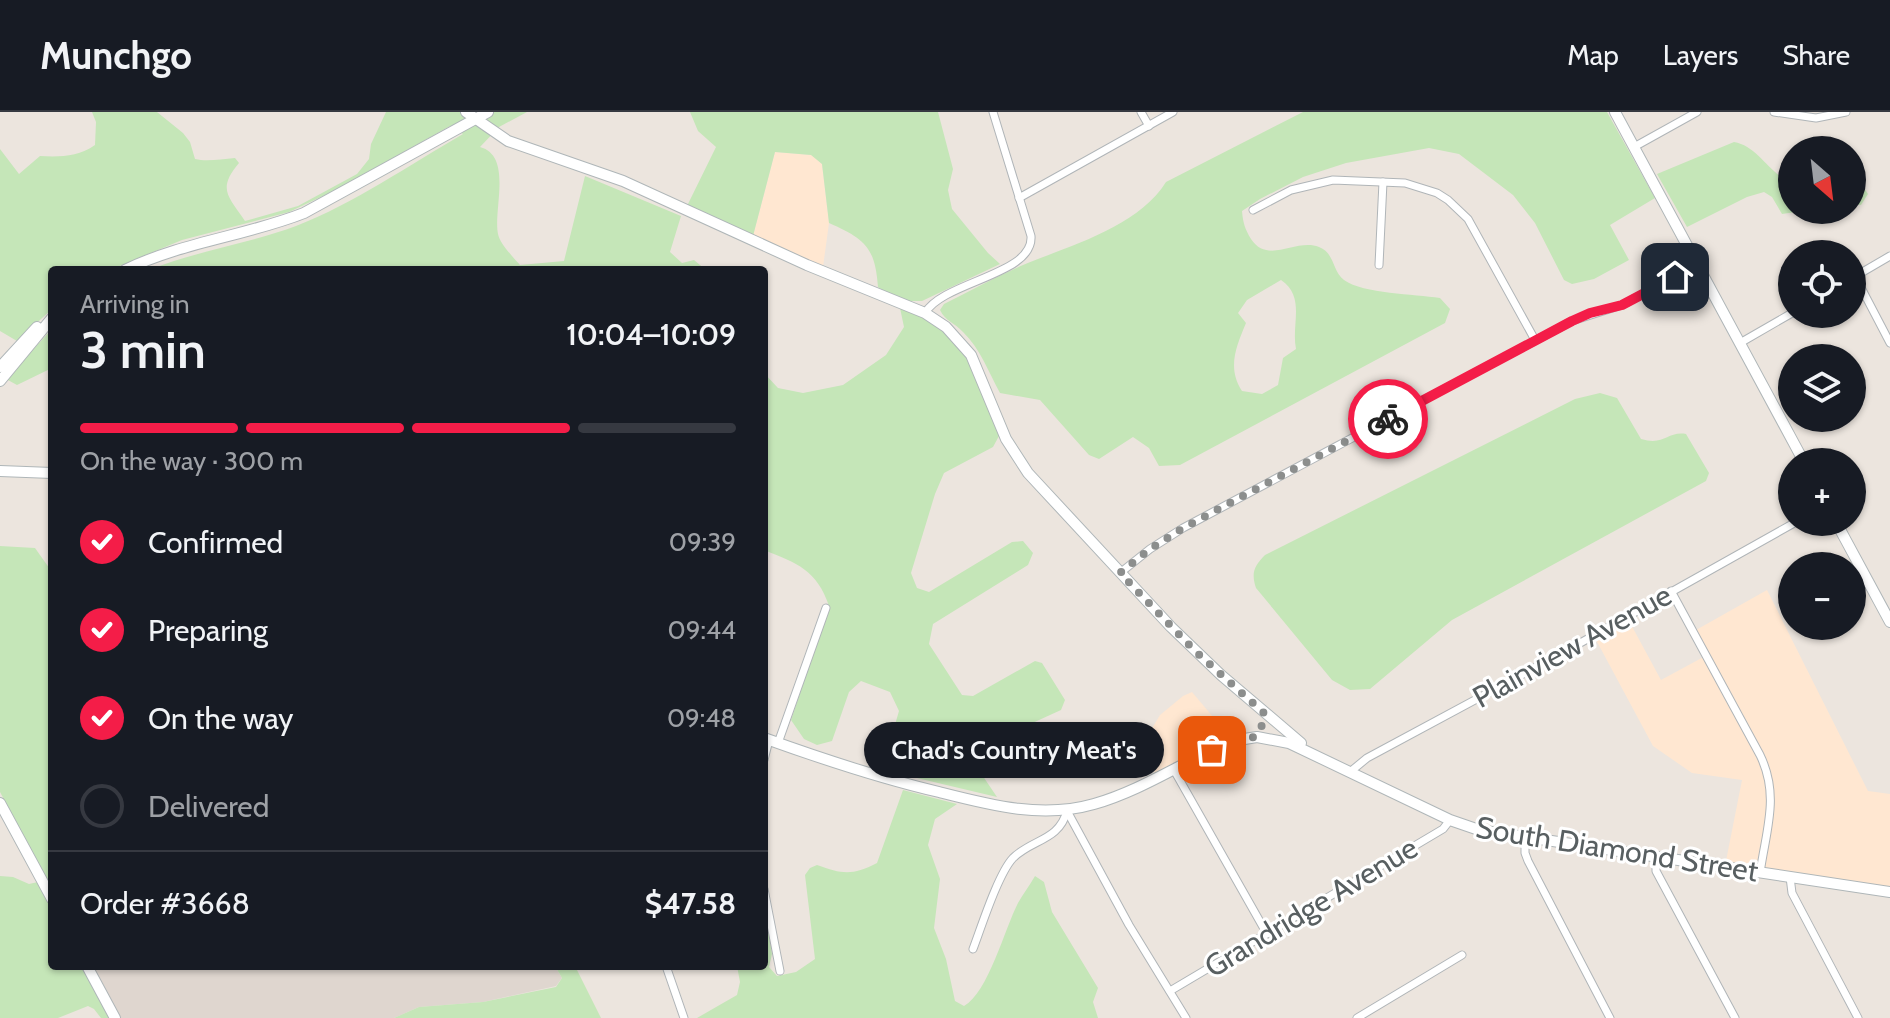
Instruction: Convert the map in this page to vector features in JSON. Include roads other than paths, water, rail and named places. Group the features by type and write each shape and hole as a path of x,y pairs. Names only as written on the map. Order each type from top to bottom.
{"street":[{"path":"466,112 508,141 623,181 807,265 925,313 946,327 965,346 1020,463 1194,650 1312,753"},
{"path":"135,266 167,253 273,225 304,213 488,112"},
{"path":"925,313 934,300 1006,268 1030,248 1031,236 993,112"},
{"path":"1141,112 1149,126"},
{"path":"1019,198 1173,112"},
{"path":"1615,112 1796,448"},
{"path":"1634,147 1697,112"},
{"path":"1774,112 1816,118 1846,112"},
{"path":"1253,210 1291,190 1318,182 1383,182 1426,188 1458,209 1475,230 1535,340"},
{"path":"1379,265 1383,182"},
{"path":"1866,270 1890,256"},
{"path":"1120,573 1183,528 1535,340 1580,317 1630,301 1697,265"},
{"path":"1866,299 1890,343"},
{"path":"0,367 24,339 48,321"},
{"path":"1740,343 1778,321"},
{"path":"0,381 48,323"},
{"path":"2,470 48,473"},
{"name":"Plainview Avenue","path":"1350,772 1367,758 1778,532"},
{"path":"1844,536 1890,622"},
{"path":"1671,591 1770,778 1772,797 1760,873"},
{"path":"826,608 770,741 864,773 957,797 1018,809 1067,811 1119,796 1223,745 1260,737 1264,713"},
{"name":"South Diamond Street","path":"1260,737 1289,743 1450,820 1490,832 1890,892"},
{"path":"1174,770 1267,934"},
{"path":"0,803 48,892"},
{"path":"973,949 1012,860 1057,831 1067,811"},
{"path":"1067,811 1129,925 1186,1018"},
{"name":"Grandridge Avenue","path":"1170,991 1443,829 1450,820"},
{"path":"1525,838 1528,861 1610,1018"},
{"path":"1656,857 1656,871 1735,1018"},
{"path":"1790,877 1792,893 1858,1018"},
{"path":"768,910 780,971"},
{"path":"1357,1018 1462,955"},
{"path":"89,970 115,1018"},
{"path":"667,970 684,1018"}],"place":[{"name":"Chad's Country Meat's","path":"1212,750"}]}
